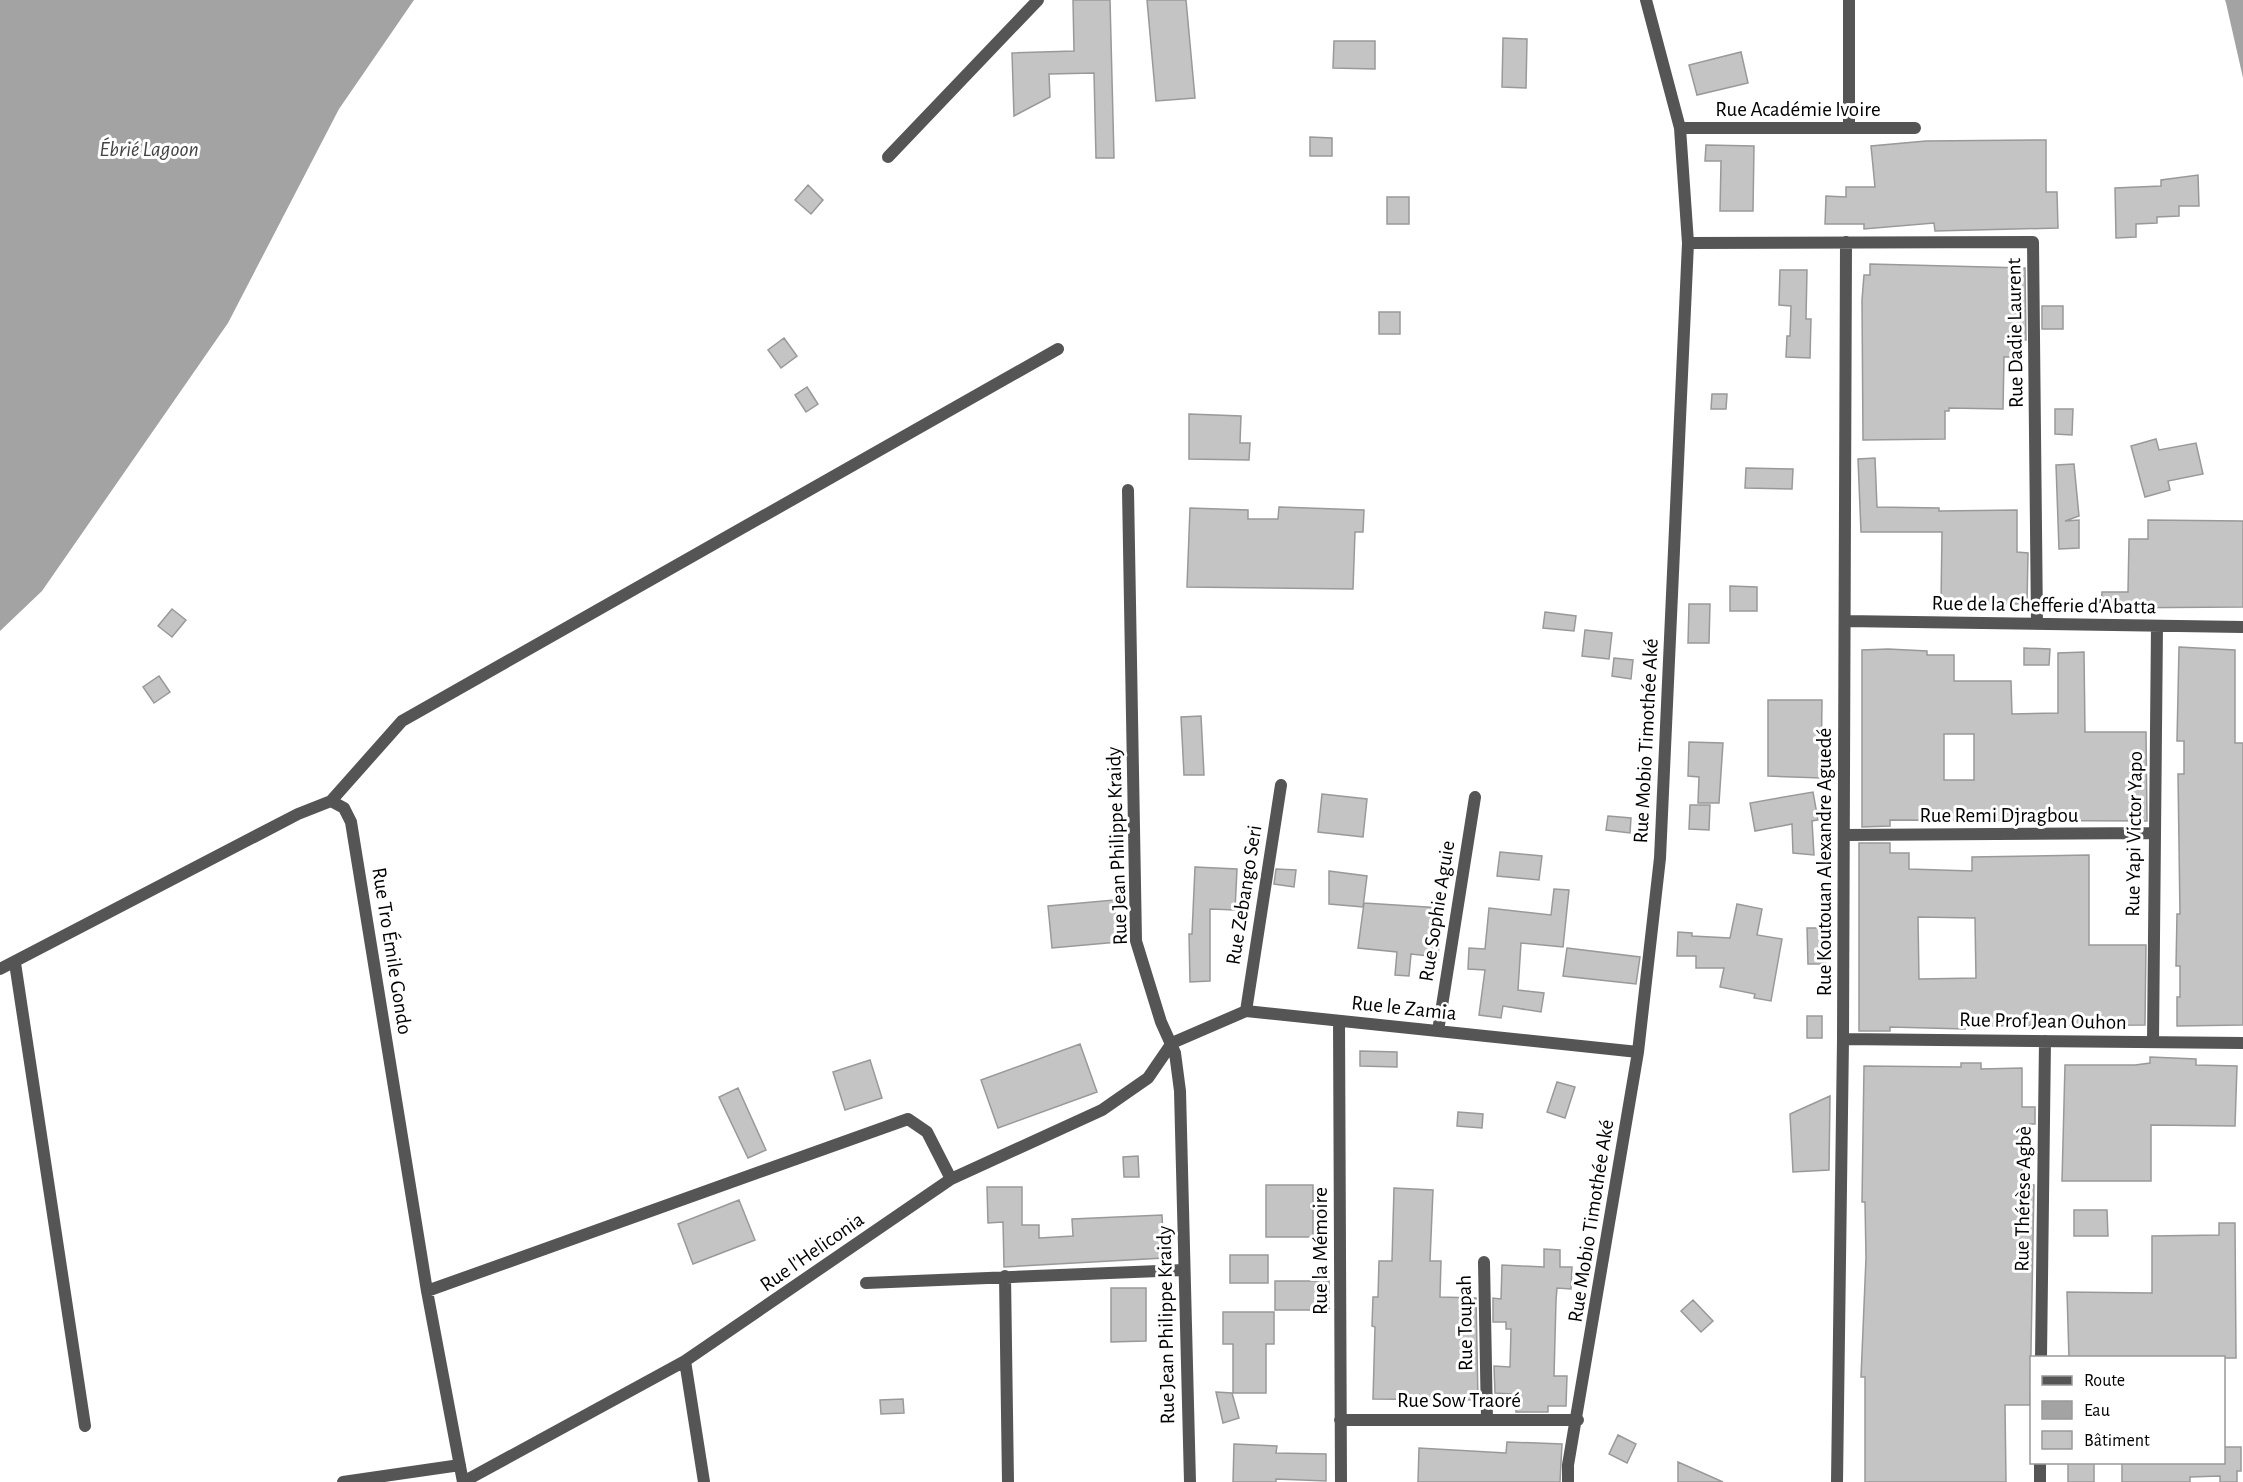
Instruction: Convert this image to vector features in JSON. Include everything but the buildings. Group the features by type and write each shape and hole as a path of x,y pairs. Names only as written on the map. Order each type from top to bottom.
{"street":[{"path":"888,157 1038,0"},
{"name":"Rue Mobio Timothée Aké","path":"1568,1482 1568,1465 1578,1420 1638,1052 1660,858 1688,243 1680,129 1646,0"},
{"path":"1849,0 1849,128"},
{"name":"Rue Académie Ivoire","path":"1680,129 1915,128"},
{"name":"Rue Koutouan Alexandre Aguedé","path":"1837,1482 1843,1039 1846,242"},
{"name":"Rue Dadie Laurent","path":"1688,243 2033,242 2037,624"},
{"path":"0,969 298,814 331,801 402,721 1058,349"},
{"name":"Rue Jean Philippe Kraidy","path":"1128,490 1136,940 1161,1022 1172,1043 1180,1091 1190,1482"},
{"name":"Rue de la Chefferie d'Abatta","path":"1845,621 2243,627"},
{"name":"Rue Yapi Victor Yapo","path":"2152,1042 2157,626"},
{"name":"Rue Zebango Seri","path":"1246,1011 1281,785"},
{"name":"Rue Sophie Aguie","path":"1438,1031 1475,797"},
{"name":"Rue Tro Émile Gondo","path":"331,801 344,808 351,822 428,1291 463,1482"},
{"name":"Rue Remi Djragbou","path":"1844,835 2153,833"},
{"path":"15,963 85,1426"},
{"name":"Rue le Zamia","path":"1172,1043 1246,1011 1638,1052"},
{"name":"Rue la Mémoire","path":"1339,1021 1341,1482"},
{"name":"Rue Prof Jean Ouhon","path":"1843,1039 2243,1043"},
{"name":"Rue Thérèse Agbè","path":"2041,1356 2045,1041"},
{"name":"Rue l'Heliconia","path":"463,1482 685,1361 951,1179 1102,1110 1148,1077 1172,1043"},
{"path":"428,1291 908,1119 927,1132 951,1179"},
{"name":"Rue Toupah","path":"1484,1262 1487,1420"},
{"path":"866,1283 1184,1270"},
{"path":"1005,1276 1008,1482"},
{"path":"685,1361 704,1482"},
{"name":"Rue Sow Traoré","path":"1340,1420 1578,1420"},
{"path":"2040,1464 2040,1482"},
{"path":"343,1482 460,1465"}],"water":[{"name":"Ébrié Lagoon","path":"0,0 414,0 339,109 228,323 42,591 0,631"},
{"path":"2225,0 2243,0 2243,78 2226,3"}]}
